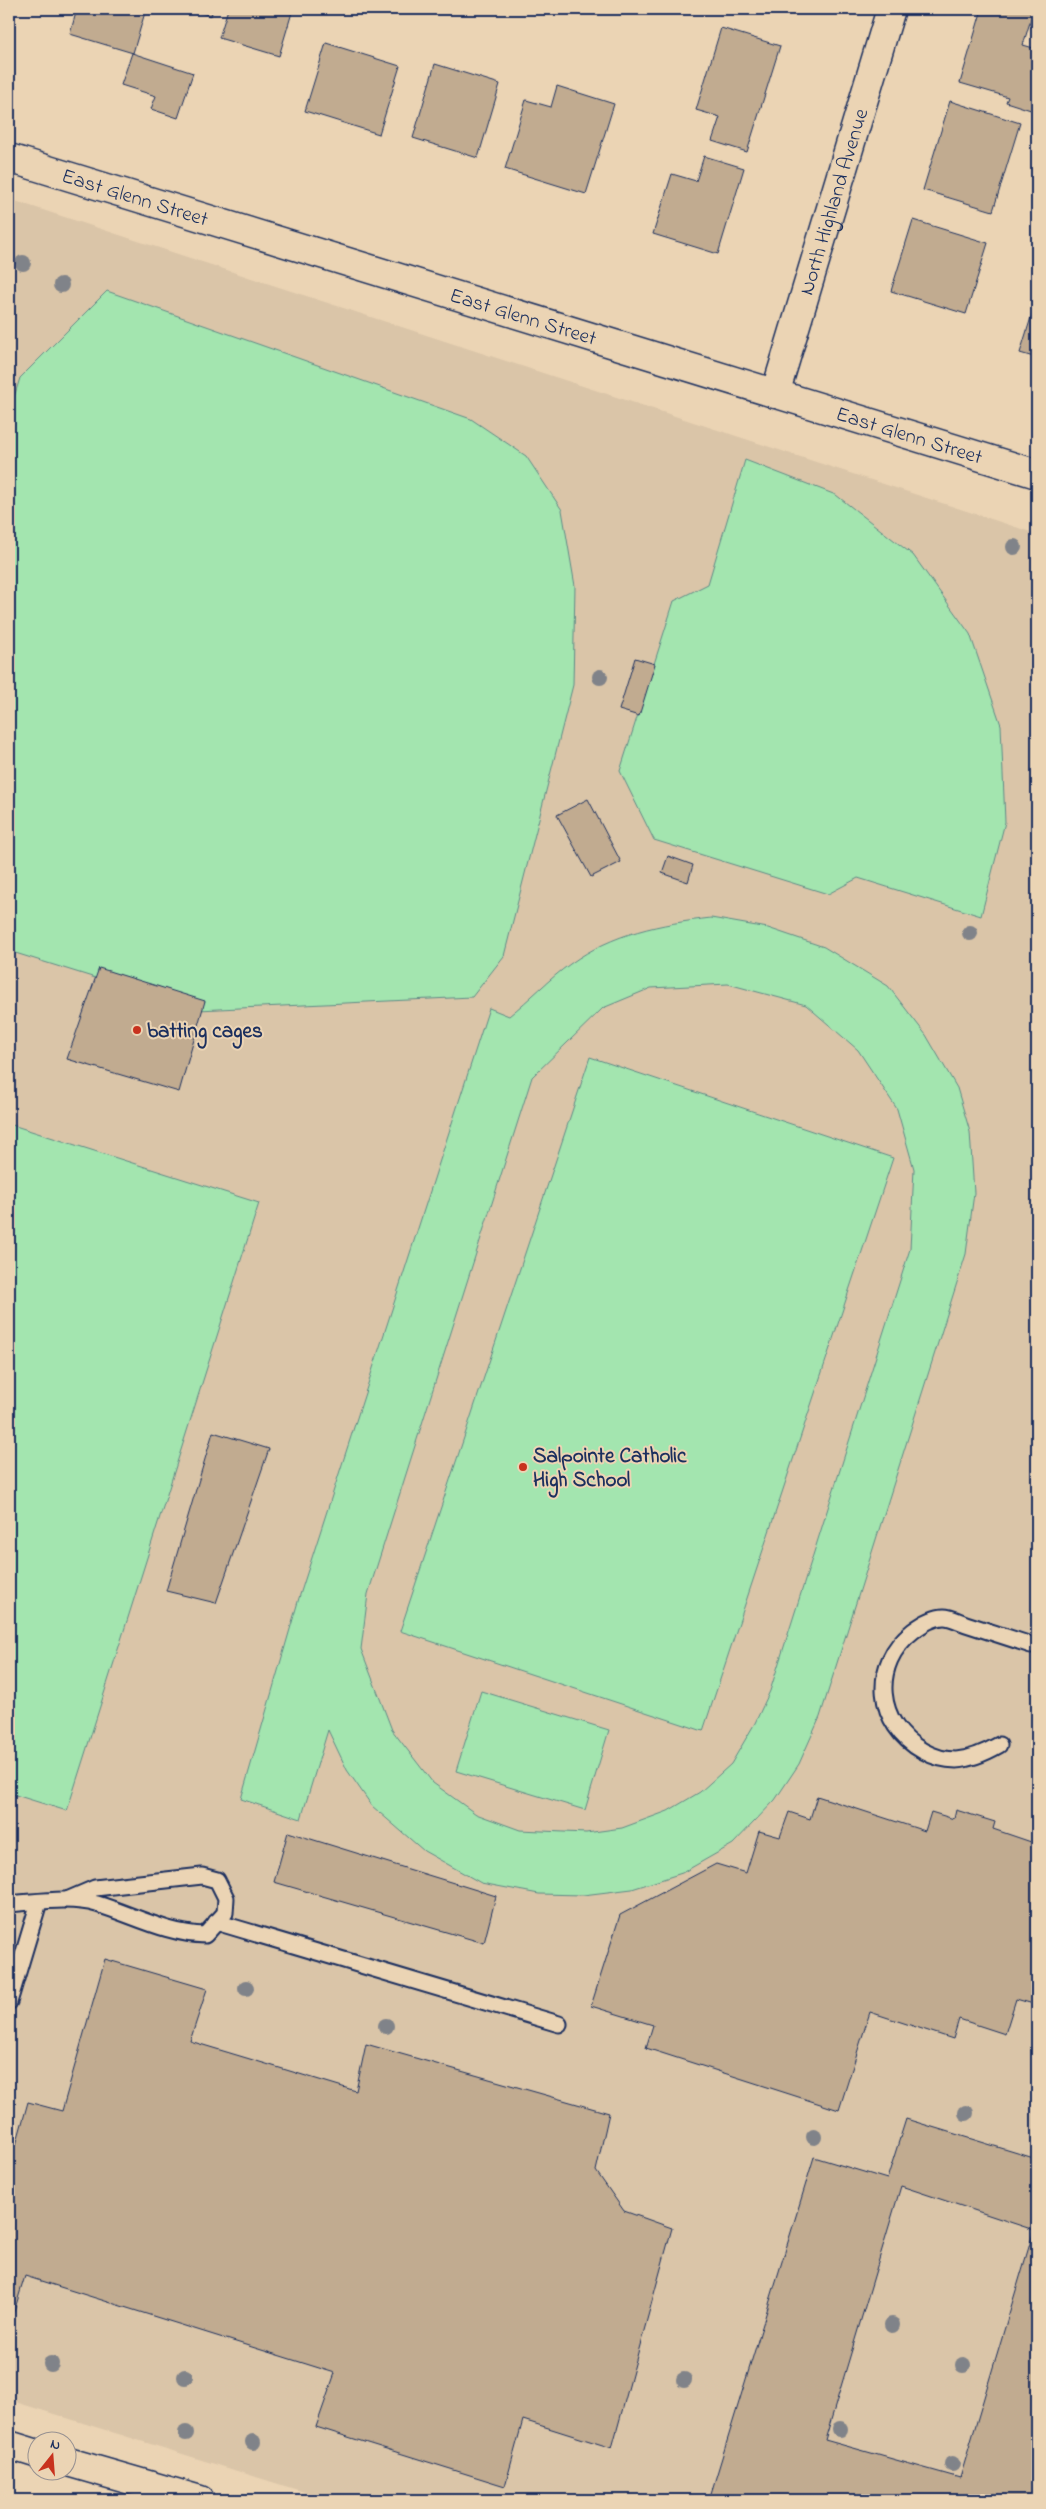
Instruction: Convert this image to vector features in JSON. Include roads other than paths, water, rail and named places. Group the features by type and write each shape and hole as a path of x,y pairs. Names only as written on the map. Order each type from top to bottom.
{"street":[{"name":"North Highland Avenue","path":"776,394 890,9"},
{"name":"East Glenn Street","path":"9,158 1037,474"},
{"path":"9,2446 28,2451"},
{"path":"78,2465 200,2500"}],"lane":[{"path":"999,1745 978,1756 954,1760 931,1755 910,1744 895,1726 885,1705 884,1682 890,1658 903,1639 921,1624 944,1617 1032,1645"},
{"path":"9,1904 67,1900 96,1904 185,1934 205,1935 225,1913 226,1898 217,1880 202,1876 95,1888 67,1900"},
{"path":"9,2002 40,1902"},
{"path":"216,1922 559,2024"}],"place":[{"name":"batting cages","path":"137,1030"},
{"name":"Salpointe Catholic High School","path":"523,1467"}]}
